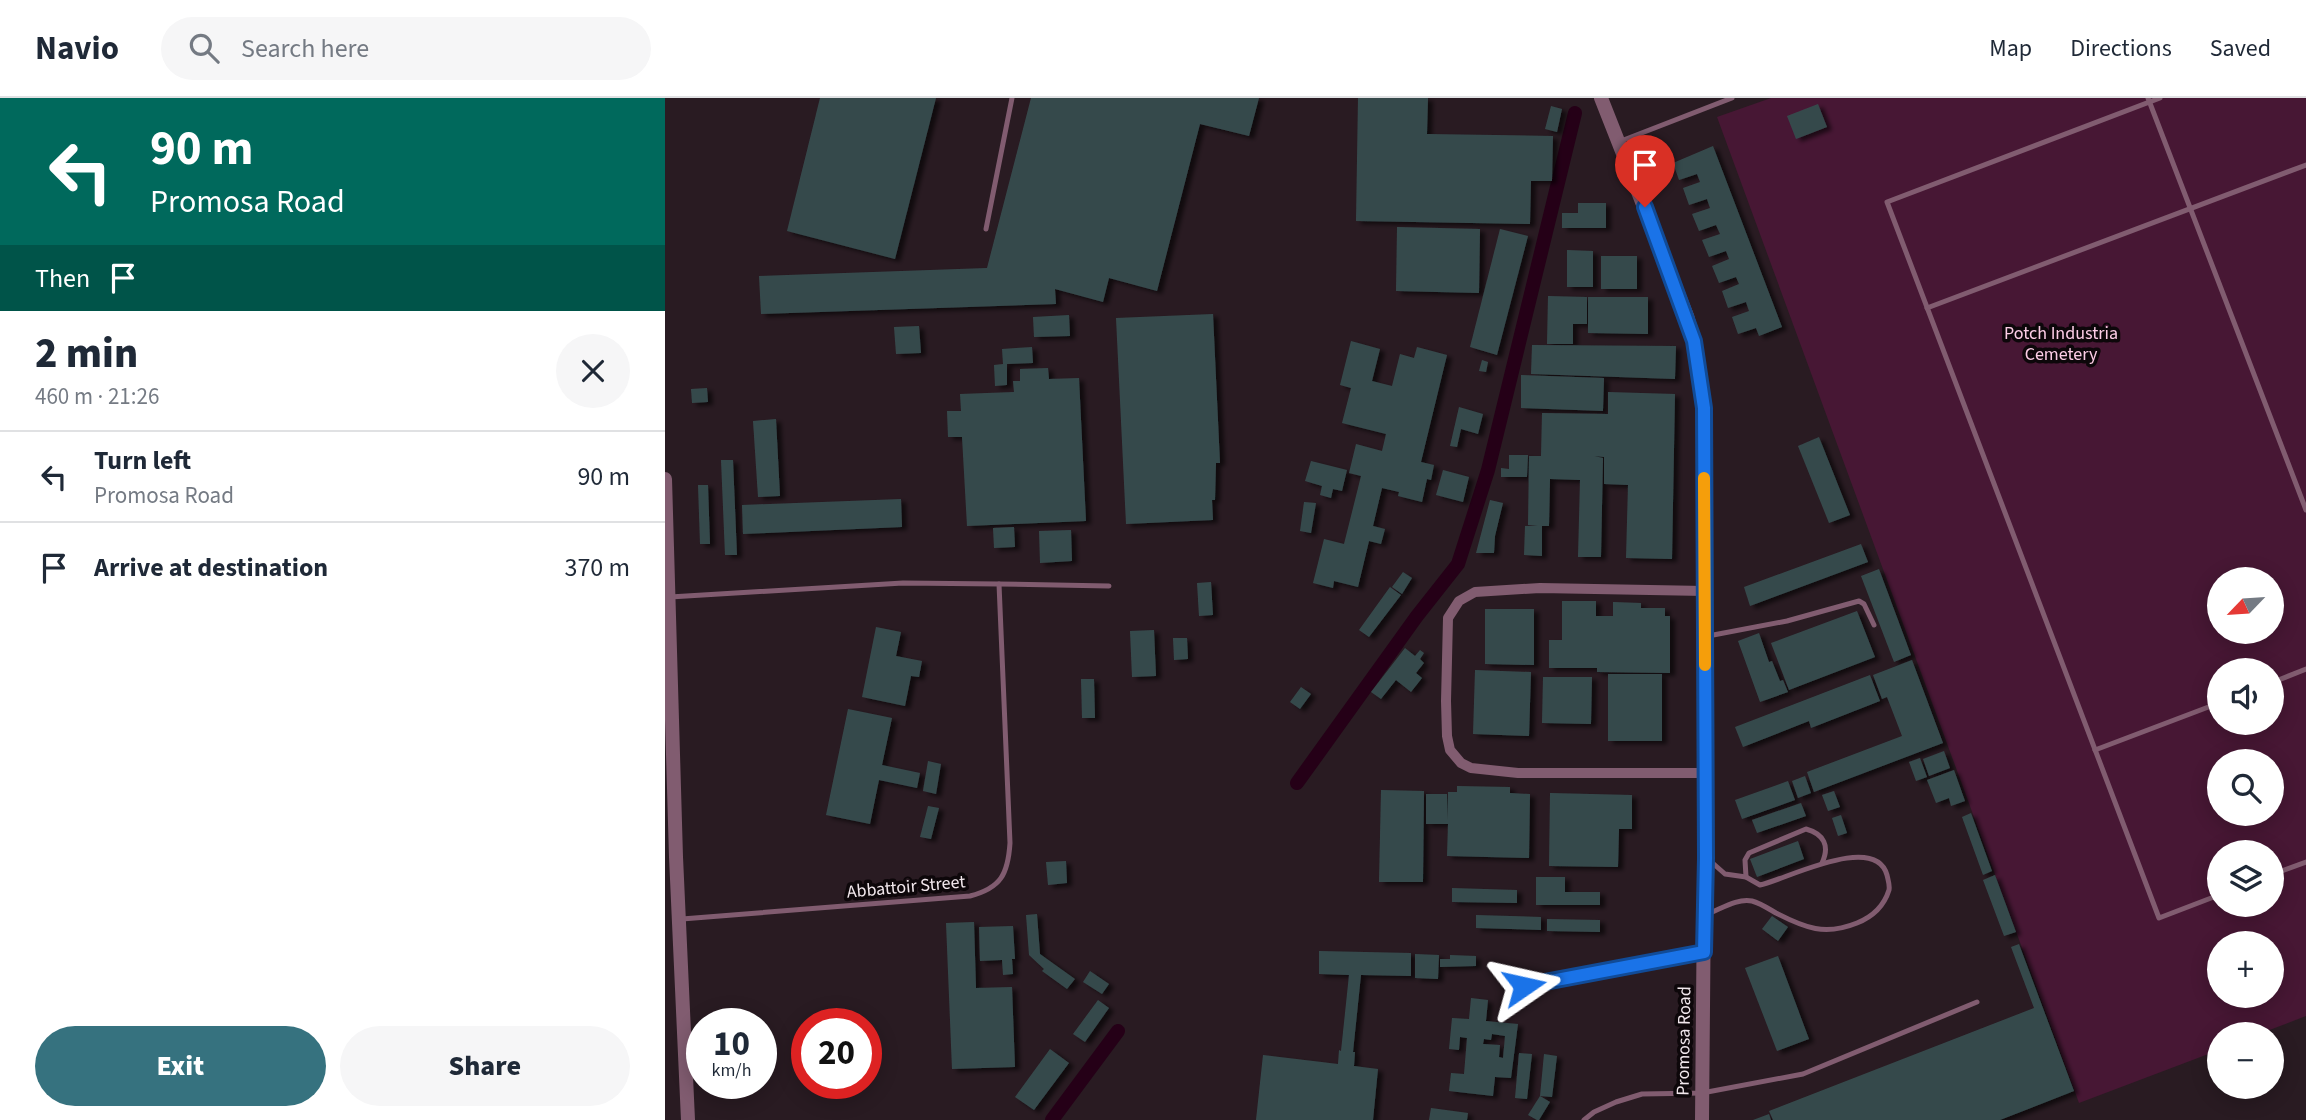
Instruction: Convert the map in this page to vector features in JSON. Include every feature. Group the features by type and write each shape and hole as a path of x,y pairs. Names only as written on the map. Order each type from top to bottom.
{"street":[{"name":"Promosa Road","path":"1601,98 1663,250 1694,341 1704,408 1706,858 1702,1120"},
{"path":"665,479 688,1120"},
{"path":"1705,591 1540,589 1475,592 1459,601 1448,618 1446,701 1450,750 1461,763 1471,768 1518,773 1705,773"}],"lane":[{"path":"986,229 1011,98"},
{"path":"1619,142 1732,98"},
{"path":"2160,98 1887,202 2159,918 2207,900"},
{"path":"2149,100 2306,510"},
{"path":"1927,308 2306,165"},
{"path":"670,597 903,583 1109,586"},
{"name":"Abbattoir Street","path":"679,919 970,896 988,891 1001,880 1009,861 1010,843 999,584"},
{"path":"1705,637 1787,621 1859,601 1864,604 1874,625"},
{"path":"2284,677 2306,669"},
{"path":"2095,750 2207,708"},
{"path":"1746,877 1745,860 1749,853 1806,829 1816,831 1824,839 1827,852 1822,863"},
{"path":"1704,915 1741,901 1755,902 1799,925 1823,931 1841,930 1864,920 1883,905 1890,887 1885,868 1874,860 1857,857 1822,863 1760,885 1746,877 1725,874 1706,858"},
{"path":"2284,870 2306,862"},
{"path":"1524,986 1704,952"},
{"path":"1584,1120 1616,1102 1642,1094 1702,1093 1803,1073 1977,1002"}],"green space":[{"name":"Potch Industria Cemetery","path":"1771,98 2306,98 2306,1016 2284,1024 2284,1022 2207,1022 2207,1055 2079,1103 1717,117"}],"building":[{"path":"820,98 936,98 895,259 787,231"},
{"path":"1031,98 1259,98 1249,136 1200,124 1157,291 1109,278 1103,302 1055,289 1056,304 761,314 759,276 987,268"},
{"path":"1358,98 1428,98 1427,134 1553,136 1552,181 1531,181 1530,224 1356,221"},
{"path":"1818,104 1827,127 1796,139 1787,116"},
{"path":"1551,106 1562,109 1557,132 1545,129"},
{"path":"1713,146 1782,327 1759,336 1756,328 1738,334 1732,317 1749,311 1746,302 1728,308 1722,291 1739,284 1736,277 1719,283 1712,266 1729,259 1726,251 1709,257 1702,240 1720,234 1716,225 1699,231 1692,214 1710,208 1707,199 1689,205 1683,188 1700,182 1697,174 1679,180 1673,163"},
{"path":"1578,203 1606,203 1606,228 1562,228 1562,213 1578,213"},
{"path":"1397,227 1480,229 1479,293 1396,291"},
{"path":"1500,229 1528,236 1497,355 1470,347"},
{"path":"1567,250 1593,251 1593,287 1567,287"},
{"path":"1601,256 1637,256 1637,289 1601,289"},
{"path":"1548,296 1587,297 1587,324 1573,324 1573,344 1547,344"},
{"path":"1588,297 1648,297 1648,334 1588,333"},
{"path":"1213,314 1220,463 1216,463 1213,520 1126,524 1116,318"},
{"path":"1069,315 1070,336 1034,337 1033,317"},
{"path":"919,326 921,353 896,354 894,327"},
{"path":"1351,341 1380,349 1372,381 1392,386 1400,354 1414,358 1417,347 1447,355 1421,462 1434,465 1431,480 1427,479 1422,502 1398,496 1399,492 1382,488 1373,526 1385,529 1381,544 1369,541 1358,587 1334,581 1333,588 1313,583 1324,539 1344,544 1361,476 1349,473 1356,444 1382,451 1386,434 1342,423 1351,388 1340,385"},
{"path":"1532,345 1676,346 1675,379 1531,374"},
{"path":"1032,347 1033,363 1007,364 1007,385 995,386 994,365 1003,364 1002,349"},
{"path":"1482,360 1488,362 1486,372 1479,371"},
{"path":"1048,368 1049,379 1079,378 1086,521 967,526 962,437 948,437 947,411 961,411 960,394 1014,392 1013,381 1020,381 1020,369"},
{"path":"1521,375 1604,378 1603,411 1521,408"},
{"path":"707,388 708,402 692,403 691,389"},
{"path":"1608,392 1675,394 1672,559 1626,558 1628,485 1604,484 1604,457 1594,456 1603,458 1601,557 1578,557 1580,480 1550,479 1549,526 1542,526 1542,556 1524,555 1525,526 1538,526 1528,525 1529,456 1541,456 1542,413 1608,414"},
{"path":"1459,407 1483,414 1478,434 1461,429 1457,447 1450,446"},
{"path":"776,419 780,496 758,497 753,421"},
{"path":"1819,437 1850,515 1829,523 1798,446"},
{"path":"1509,455 1528,455 1527,477 1501,477 1501,468 1509,469"},
{"path":"721,460 733,460 737,555 725,555"},
{"path":"1311,461 1347,470 1342,491 1333,489 1331,498 1320,495 1322,486 1305,481"},
{"path":"1443,470 1469,477 1463,502 1436,495"},
{"path":"698,485 708,485 710,544 700,544"},
{"path":"901,499 902,527 743,534 742,505"},
{"path":"1490,500 1503,503 1494,553 1476,553"},
{"path":"1304,502 1316,503 1311,533 1300,531"},
{"path":"1014,527 1015,547 994,548 993,528"},
{"path":"1071,530 1072,561 1040,563 1039,531"},
{"path":"1861,544 1868,562 1750,606 1744,587"},
{"path":"1879,569 1911,655 1894,662 1861,576"},
{"path":"1403,572 1412,578 1402,594 1392,587"},
{"path":"1211,582 1213,615 1199,616 1197,583"},
{"path":"1390,587 1401,595 1369,637 1359,630"},
{"path":"1562,601 1596,601 1596,616 1613,616 1613,602 1641,603 1641,608 1665,608 1665,616 1670,616 1670,673 1549,668 1549,640 1562,640"},
{"path":"1485,609 1534,609 1534,665 1485,664"},
{"path":"1857,611 1875,657 1789,690 1771,643"},
{"path":"876,627 901,632 896,656 922,661 919,677 911,676 905,706 862,697"},
{"path":"1154,630 1156,676 1132,677 1130,631"},
{"path":"1759,633 1769,662 1772,661 1788,692 1760,702 1738,641"},
{"path":"1173,638 1187,638 1188,659 1174,660"},
{"path":"1405,648 1415,656 1420,650 1424,653 1420,659 1424,663 1416,673 1422,678 1411,692 1396,680 1381,699 1371,692"},
{"path":"1912,660 1943,743 1814,792 1807,772 1902,736 1887,697 1882,699 1873,675"},
{"path":"1475,670 1531,672 1529,736 1473,734"},
{"path":"1608,674 1662,674 1662,741 1608,741"},
{"path":"1870,675 1880,701 1811,728 1809,721 1743,747 1735,727"},
{"path":"1543,677 1592,677 1591,724 1542,723"},
{"path":"1081,679 1094,679 1095,718 1082,718"},
{"path":"1301,687 1311,694 1300,709 1290,702"},
{"path":"848,709 892,718 882,765 920,773 917,788 879,780 870,824 826,815"},
{"path":"1944,751 1950,768 1929,776 1923,759"},
{"path":"1920,758 1927,777 1916,781 1909,762"},
{"path":"928,761 941,764 936,794 923,791"},
{"path":"1954,770 1965,801 1951,806 1949,798 1936,803 1927,780"},
{"path":"1805,776 1811,793 1798,798 1792,781"},
{"path":"1788,781 1795,800 1742,819 1735,800"},
{"path":"1457,786 1510,787 1510,793 1530,794 1529,858 1447,856 1448,824 1426,824 1426,794 1447,794 1448,821 1448,792 1457,792"},
{"path":"1381,790 1424,791 1423,882 1379,882"},
{"path":"1834,791 1840,807 1828,811 1822,795"},
{"path":"1550,793 1632,795 1632,829 1619,829 1618,867 1549,866"},
{"path":"1801,803 1806,816 1757,833 1752,820"},
{"path":"928,806 939,808 931,839 920,837"},
{"path":"1971,813 1992,871 1983,875 1962,817"},
{"path":"1841,815 1847,833 1838,836 1832,818"},
{"path":"1798,841 1804,859 1757,877 1750,859"},
{"path":"1066,861 1067,883 1048,885 1046,862"},
{"path":"1995,875 2016,932 2004,936 1983,880"},
{"path":"1536,877 1565,877 1565,892 1600,892 1600,905 1536,905"},
{"path":"1452,888 1517,890 1517,903 1452,902"},
{"path":"1037,914 1040,954 1075,979 1067,989 1042,971 1044,969 1029,955 1026,915"},
{"path":"1476,915 1541,917 1541,930 1476,928"},
{"path":"1772,916 1788,927 1778,941 1762,929"},
{"path":"1547,919 1600,920 1600,932 1547,931"},
{"path":"974,922 976,988 1012,987 1015,1067 952,1069 946,923"},
{"path":"1013,926 1013,974 1003,975 1002,960 980,961 979,927"},
{"path":"2019,944 2074,1091 2000,1120 1773,1120 1769,1111 2034,1008 2011,947"},
{"path":"1319,951 1411,953 1411,976 1361,975 1354,1066 1378,1069 1373,1120 1256,1120 1263,1055 1338,1064 1349,975 1319,974"},
{"path":"1415,954 1439,955 1438,979 1415,978"},
{"path":"1450,955 1476,956 1476,966 1440,967 1440,959 1450,959"},
{"path":"1778,956 1809,1039 1777,1051 1745,968"},
{"path":"1090,971 1109,984 1102,994 1083,982"},
{"path":"1471,998 1488,1000 1486,1021 1518,1024 1511,1078 1495,1077 1493,1096 1449,1091 1451,1073 1464,1074 1467,1038 1460,1037 1459,1050 1449,1049 1452,1018 1469,1019","holes":["1492,1034 1505,1036 1503,1058 1499,1057 1500,1045 1483,1044 1484,1039 1491,1040"]},
{"path":"1098,1000 1109,1008 1085,1042 1073,1034"},
{"path":"1050,1049 1069,1063 1034,1110 1015,1097"},
{"path":"1519,1053 1532,1054 1527,1099 1515,1098"},
{"path":"1544,1054 1557,1056 1552,1097 1540,1096"},
{"path":"1540,1096 1550,1102 1537,1120 1528,1115"},
{"path":"1431,1108 1468,1113 1467,1120 1429,1120"},
{"path":"1769,1114 1771,1120 1753,1120"}],"waterway":[{"path":"1297,783 1417,616 1458,564 1488,470 1575,113"},
{"path":"1052,1120 1118,1031"}],"slow traffic":[{"path":"1704,478 1705,665"}],"route":[{"path":"1524,986 1704,952 1704,408 1694,341 1687,316 1645,207"}]}
